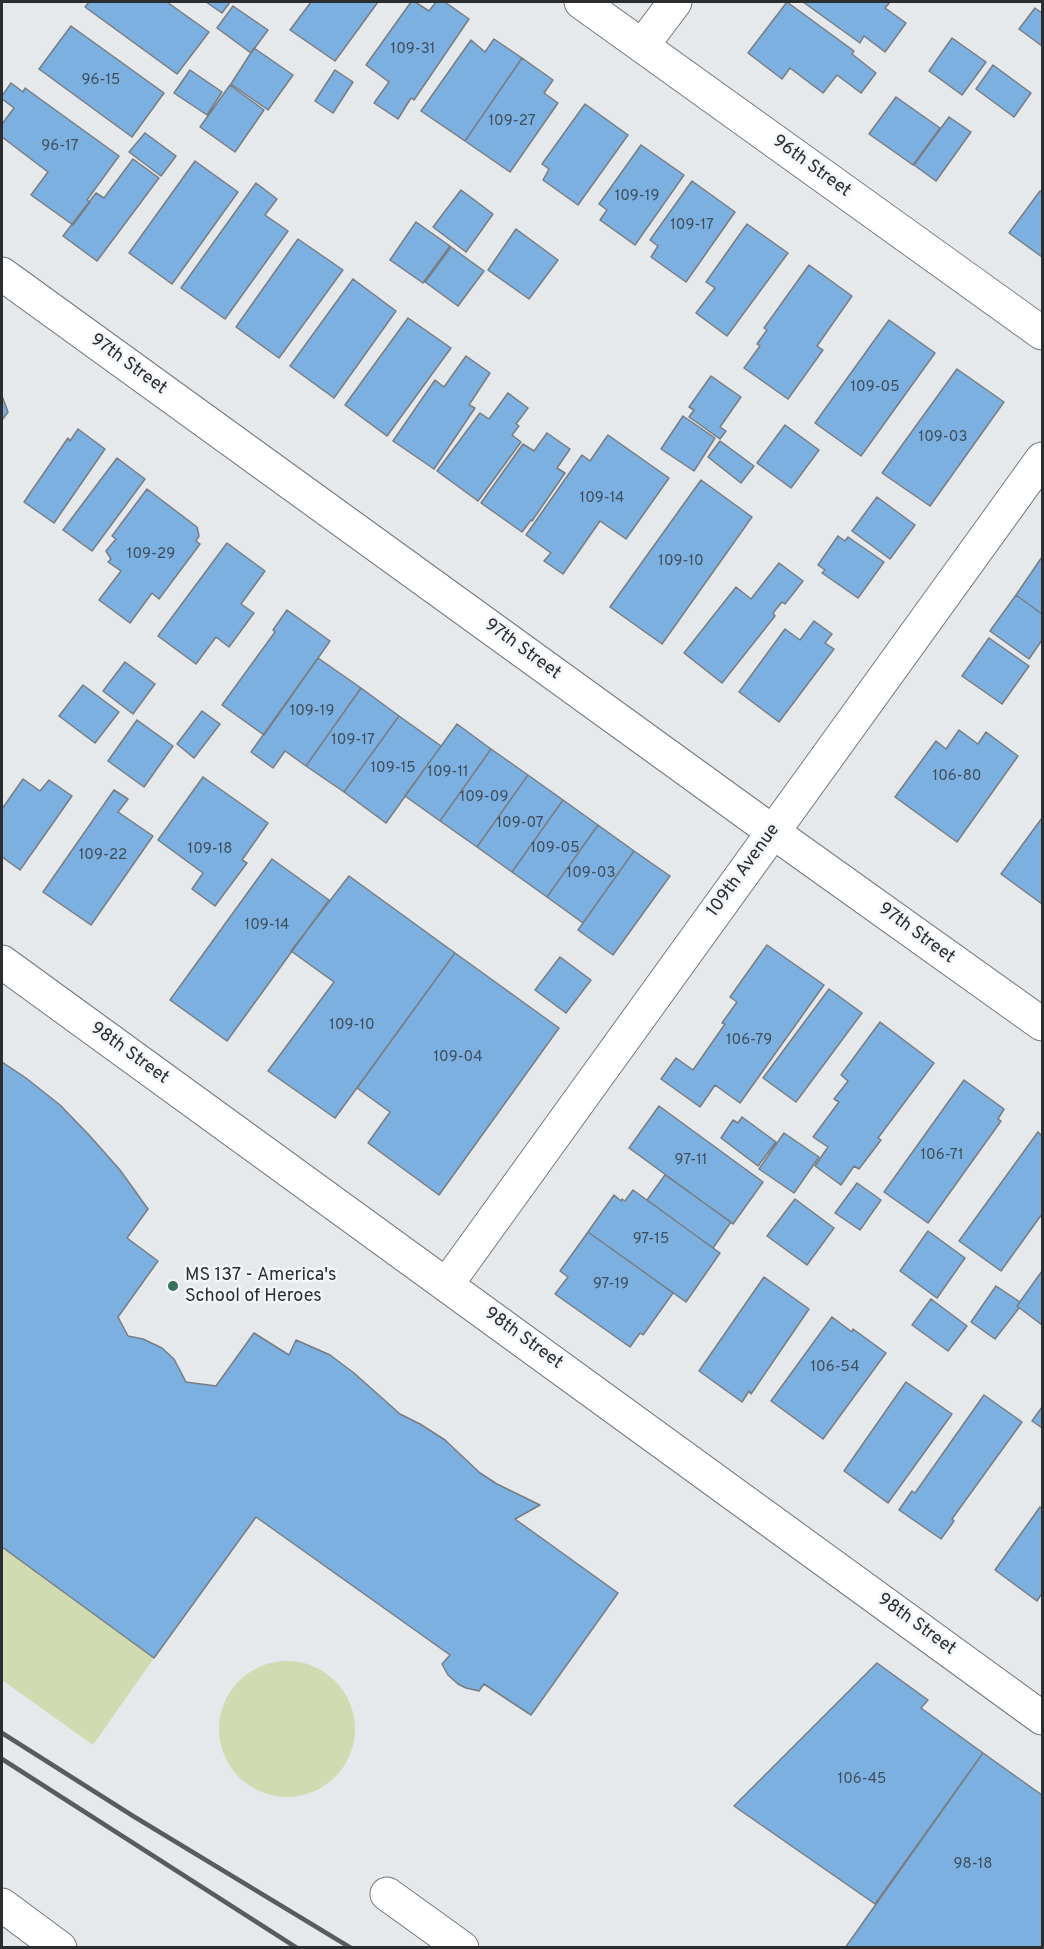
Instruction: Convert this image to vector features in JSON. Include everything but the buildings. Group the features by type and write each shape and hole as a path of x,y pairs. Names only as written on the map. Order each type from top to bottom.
{"street":[{"name":"96th Street","path":"580,2 1042,333"},
{"path":"642,46 675,2"},
{"name":"97th Street","path":"2,274 1042,1024"},
{"name":"109th Avenue","path":"447,1284 1042,459"},
{"name":"98th Street","path":"2,962 1042,1718"},
{"path":"387,1894 462,1947"},
{"path":"2,1905 60,1947"}],"green space":[{"path":"2,1547 154,1658 93,1745 2,1680"},
{"path":"287,1661 313,1667 335,1681 349,1703 355,1729 349,1755 335,1777 313,1791 287,1797 261,1791 239,1777 225,1755 219,1729 225,1703 239,1681 261,1667"}],"railway":[{"path":"2,1733 133,1816 351,1948"},
{"path":"2,1759 297,1948"}],"place":[{"name":"MS 137 - America's School of Heroes","path":"173,1286"}]}
